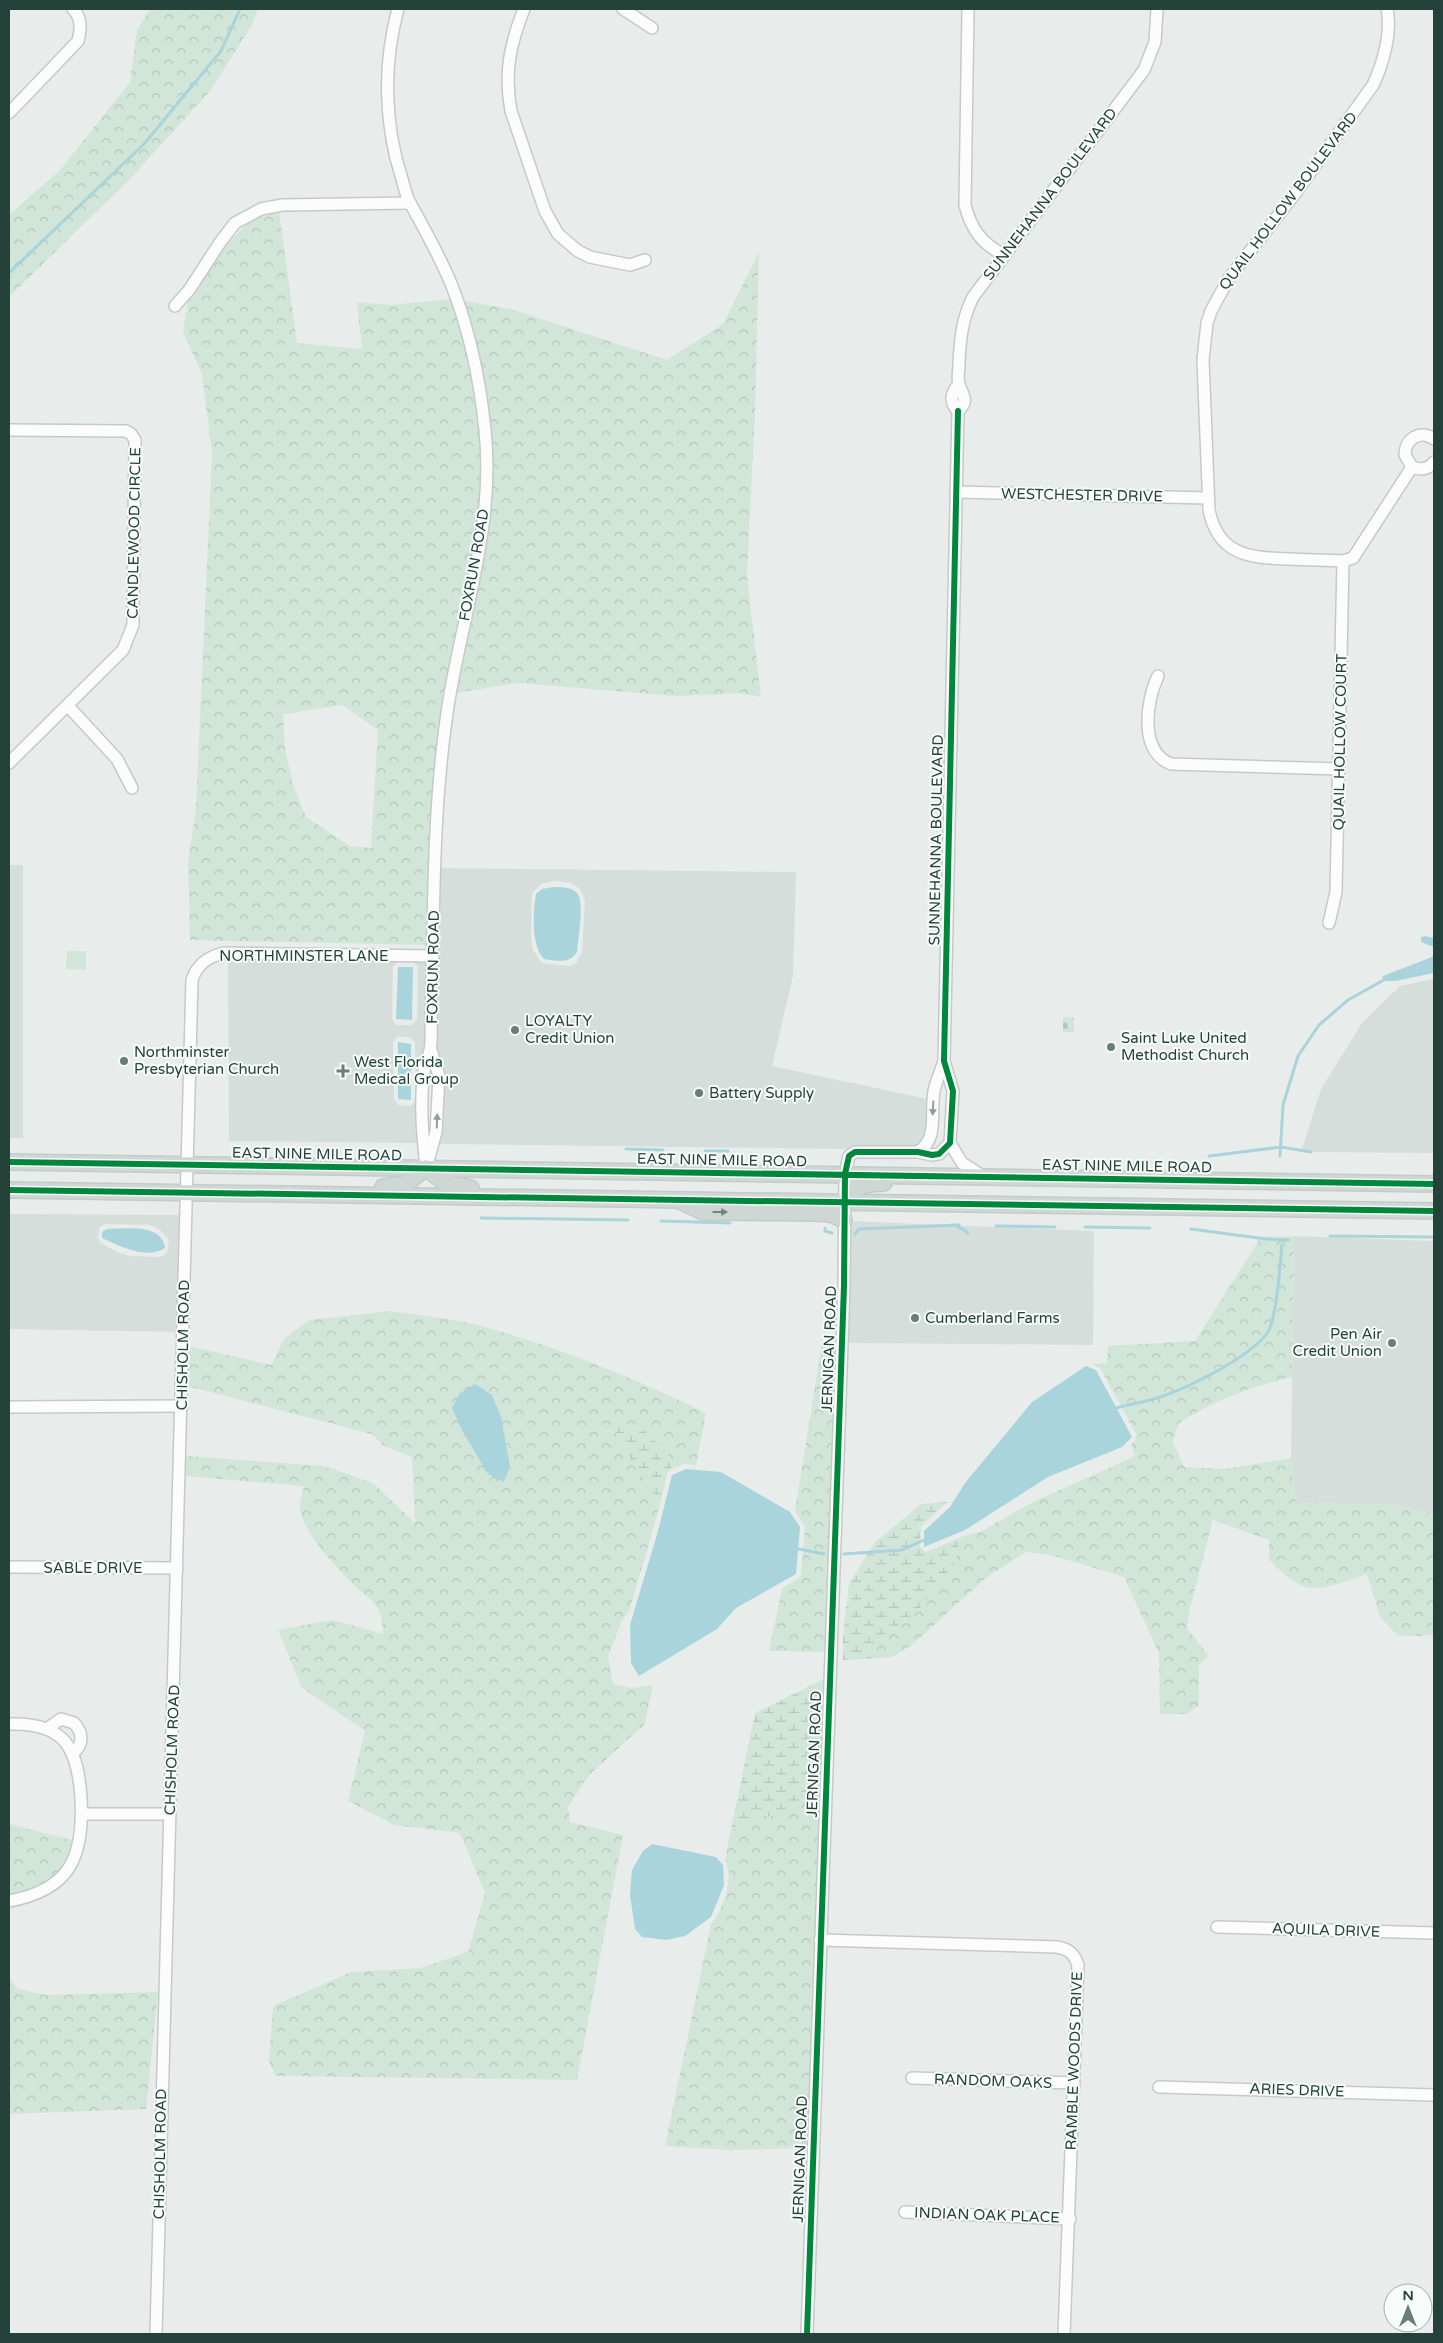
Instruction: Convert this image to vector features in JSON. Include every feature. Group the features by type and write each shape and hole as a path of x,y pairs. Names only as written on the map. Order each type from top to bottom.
{"main road":[{"name":"EAST NINE MILE ROAD","path":"9,1162 1434,1184"},
{"path":"230,1192 251,1185 391,1187 406,1184 426,1168 445,1183 462,1188 648,1198"},
{"path":"844,1201 854,1189 875,1183 1067,1187 1094,1178"},
{"path":"9,1190 674,1198 1434,1211"},
{"path":"674,1198 703,1212 814,1212 831,1214 844,1220"}],"street":[{"path":"9,114 78,41 81,31 80,21 73,9"},
{"name":"FOXRUN ROAD","path":"398,9 390,45 387,95 389,120 397,164 410,203 435,246 468,332 478,377 487,456 484,530 450,695 440,782 435,872 431,1049 438,1080 436,1132 426,1168"},
{"path":"524,9 510,48 508,73 509,99 550,223 567,244 590,257 630,266 645,260"},
{"path":"623,9 652,28"},
{"path":"968,9 965,205 970,221 978,235 994,250 1004,255"},
{"name":"SUNNEHANNA BOULEVARD","path":"918,1152 927,1147 932,1138 934,1093 944,1061 958,411 952,403 952,396 959,384 960,337 965,312 973,296 1144,70 1155,42 1157,9"},
{"name":"QUAIL HOLLOW BOULEVARD","path":"1344,561 1257,558 1243,555 1223,541 1216,531 1211,520 1208,498 1204,345 1211,311 1228,278 1294,195 1373,85 1386,47 1387,9"},
{"path":"175,306 189,290 221,241 235,224 260,209 282,205 410,203"},
{"name":"CANDLEWOOD CIRCLE","path":"9,430 126,431 136,440 133,625 123,650 9,763"},
{"path":"1434,440 1426,435 1420,435 1408,442 1405,456 1412,467 1425,469 1434,462"},
{"path":"1344,561 1353,558 1360,550 1412,467"},
{"name":"WESTCHESTER DRIVE","path":"956,492 1208,498"},
{"name":"QUAIL HOLLOW COURT","path":"1329,923 1336,892 1344,561"},
{"path":"1158,676 1149,702 1149,740 1156,755 1163,761 1171,764 1339,769"},
{"path":"68,706 117,759 132,788"},
{"name":"NORTHMINSTER LANE","path":"187,1165 192,980 198,967 206,960 223,953 433,956"},
{"name":"SUNNEHANNA BOULEVARD","path":"944,1061 953,1091 950,1143"},
{"path":"846,1174 849,1156 855,1152 918,1152 932,1155 939,1154 950,1143 962,1163 984,1177"},
{"name":"CHISHOLM ROAD","path":"156,2334 187,1165"},
{"name":"JERNIGAN ROAD","path":"807,2334 844,1286 844,1201 846,1174"},
{"path":"9,1407 182,1406"},
{"name":"SABLE DRIVE","path":"9,1567 177,1568"},
{"path":"48,1728 60,1719 74,1723 82,1735 81,1742 74,1753"},
{"path":"9,1724 33,1724 48,1728 65,1742 74,1753 80,1782 82,1814 81,1835 77,1851 64,1874 42,1892 9,1901"},
{"path":"82,1814 170,1814"},
{"name":"AQUILA DRIVE","path":"1217,1927 1434,1933"},
{"name":"RAMBLE WOODS DRIVE","path":"820,1940 1065,1948 1076,1958 1078,1965 1070,2219 1064,2334"},
{"name":"RANDOM OAKS","path":"912,2078 1074,2083"},
{"name":"ARIES DRIVE","path":"1159,2087 1434,2095"},
{"name":"INDIAN OAK PLACE","path":"905,2212 1070,2219"}],"shaded area":[{"path":"9,865 23,865 23,1138 9,1138"},
{"path":"440,868 796,872 793,976 772,1066 928,1099 926,1136 923,1142 917,1146 855,1146 849,1149 439,1144 442,1133 444,1077 436,1044","holes":["555,881 570,883 579,888 585,900 582,952 576,963 569,966 542,963 533,950 531,938 532,893 541,884"]},
{"path":"228,959 397,962 393,967 392,1019 396,1025 411,1025 417,1020 418,967 414,962 427,963 425,1044 417,1075 418,1143 229,1141","holes":["398,1036 411,1038 415,1043 416,1100 411,1106 398,1105 394,1099 393,1042"]},
{"path":"1434,979 1434,1153 1301,1152 1321,1089 1362,1023 1400,986"},
{"path":"9,1214 181,1215 178,1332 9,1329","holes":["105,1224 150,1225 160,1230 169,1240 167,1253 160,1257 131,1256 119,1253 101,1243 98,1238 100,1227"]},
{"path":"849,1221 1094,1231 1093,1345 847,1343"},
{"path":"1294,1236 1434,1241 1434,1515 1396,1505 1296,1503 1291,1458"}],"green space":[{"path":"150,9 258,9 252,25 210,91 132,177 9,297 9,215 60,170 130,82 137,30"},
{"path":"279,211 297,343 362,349 357,302 390,305 451,299 467,355 478,412 481,442 481,500 474,551 450,660 443,704 428,945 190,940 188,864 196,807 212,454 202,374 183,332 188,302 225,246 250,221","holes":["342,705 378,730 371,848 350,846 306,817 293,785 285,748 283,714"]},
{"path":"759,252 755,410 747,576 761,697 740,693 677,696 518,683 456,693 487,545 492,471 491,442 484,385 472,329 463,301 511,309 667,360 723,324"},
{"path":"67,951 86,951 86,970 66,969"},
{"path":"1063,1017 1074,1018 1074,1032 1063,1032"},
{"path":"1294,1236 1292,1377 1247,1390 1205,1408 1178,1424 1173,1442 1184,1467 1225,1469 1291,1458 1296,1503 1396,1505 1434,1515 1434,1634 1398,1636 1380,1617 1367,1574 1320,1588 1306,1587 1281,1572 1269,1560 1269,1540 1213,1520 1190,1608 1187,1628 1209,1656 1199,1665 1199,1705 1187,1714 1160,1714 1159,1654 1124,1577 1051,1555 1026,1552 987,1577 912,1645 892,1657 865,1659 954,1565 961,1537 982,1531 1031,1503 1135,1456 1131,1445 1135,1441 1136,1434 1100,1368 1094,1364 1107,1363 1108,1346 1195,1341 1261,1237"},
{"path":"391,1311 470,1323 510,1334 624,1376 706,1413 696,1465 684,1464 672,1469 667,1452 642,1429 610,1418 660,1505 629,1612 622,1620 608,1656 613,1684 631,1688 653,1685 645,1724 590,1774 568,1807 570,1822 623,1835 577,2080 275,2076 269,2061 273,2006 351,1972 420,1968 468,1952 485,1893 460,1833 394,1825 348,1801 365,1731 302,1688 278,1630 333,1620 383,1634 382,1623 374,1603 336,1566 320,1548 307,1528 300,1509 304,1486 185,1476 185,1456 324,1466 373,1483 415,1523 412,1457 384,1446 372,1434 187,1386 189,1346 271,1365 284,1339 309,1320"},
{"path":"822,1343 836,1343 825,1652 769,1651 782,1588 798,1579 801,1575 805,1527 795,1511"},
{"path":"610,1418 642,1429 667,1452 672,1469 667,1473 660,1505 626,1452"},
{"path":"947,1502 921,1527 920,1547 926,1552 961,1537 954,1565 922,1606 865,1659 843,1660 843,1636 849,1584 874,1543 921,1504"},
{"path":"824,1679 820,1789 790,1809 734,1829 730,1834 755,1713"},
{"path":"820,1789 808,2148 731,2150 665,2146 711,1924 720,1911 726,1893 729,1874 725,1860 730,1834 734,1829 790,1809"},
{"path":"9,1824 72,1840 68,1854 57,1873 42,1884 9,1895"},
{"path":"9,1978 18,1989 46,1995 158,1992 146,2109 9,2114"}],"water":[{"path":"554,887 575,891 581,904 577,952 571,958 563,961 544,959 537,946 535,937 534,910 536,894 542,889"},
{"path":"1421,937 1434,938 1434,947 1421,942"},
{"path":"1434,954 1434,973 1395,981 1382,981 1383,976 1432,957"},
{"path":"398,967 413,967 412,1020 396,1019"},
{"path":"398,1042 411,1044 411,1100 398,1099"},
{"path":"133,1228 150,1231 157,1234 165,1248 150,1253 125,1248 102,1238 102,1232 107,1229"},
{"path":"1086,1366 1096,1370 1132,1437 1122,1447 1048,1477 965,1530 924,1547 924,1531 950,1507 965,1483 1032,1402"},
{"path":"475,1384 492,1395 501,1417 510,1466 504,1482 488,1474 462,1430 452,1408 460,1393"},
{"path":"686,1469 721,1472 790,1512 800,1527 796,1574 736,1608 717,1629 639,1676 631,1663 630,1625 658,1531 672,1475"},
{"path":"652,1844 716,1857 723,1865 724,1885 711,1917 685,1936 666,1940 642,1937 635,1929 630,1895 632,1870 643,1851"}],"waterway":[{"path":"9,273 144,144 221,51 240,9"},
{"path":"1280,1156 1283,1105 1298,1056 1319,1025 1348,1000 1382,981"},
{"path":"1209,1156 1281,1147 1311,1152"},
{"path":"626,1149 663,1150"},
{"path":"705,1151 728,1151"},
{"path":"481,1218 628,1220"},
{"path":"661,1221 730,1223"},
{"path":"956,1225 968,1233"},
{"path":"855,1234 859,1229 959,1225"},
{"path":"996,1226 1055,1227"},
{"path":"1085,1227 1150,1228"},
{"path":"825,1228 825,1231 832,1233"},
{"path":"1191,1229 1266,1239 1289,1240"},
{"path":"1330,1236 1434,1237"},
{"path":"1116,1408 1146,1401 1179,1390 1231,1363 1259,1342 1268,1332 1274,1315 1282,1245"},
{"path":"844,1554 902,1550 924,1540"},
{"path":"799,1549 824,1554"}],"cycle path":[{"path":"807,2334 844,1286 845,1174 849,1156 855,1152 918,1152 932,1155 939,1154 950,1143 953,1091 944,1061 958,411"},
{"path":"9,1162 1434,1184"},
{"path":"9,1190 1434,1211"}],"place":[{"name":"LOYALTY Credit Union","path":"515,1030"},
{"name":"Saint Luke United Methodist Church","path":"1111,1047"},
{"name":"Northminster Presbyterian Church","path":"124,1061"},
{"name":"West Florida Medical Group","path":"343,1071"},
{"name":"Battery Supply","path":"699,1093"},
{"name":"Cumberland Farms","path":"915,1318"},
{"name":"Pen Air Credit Union","path":"1392,1343"}]}
